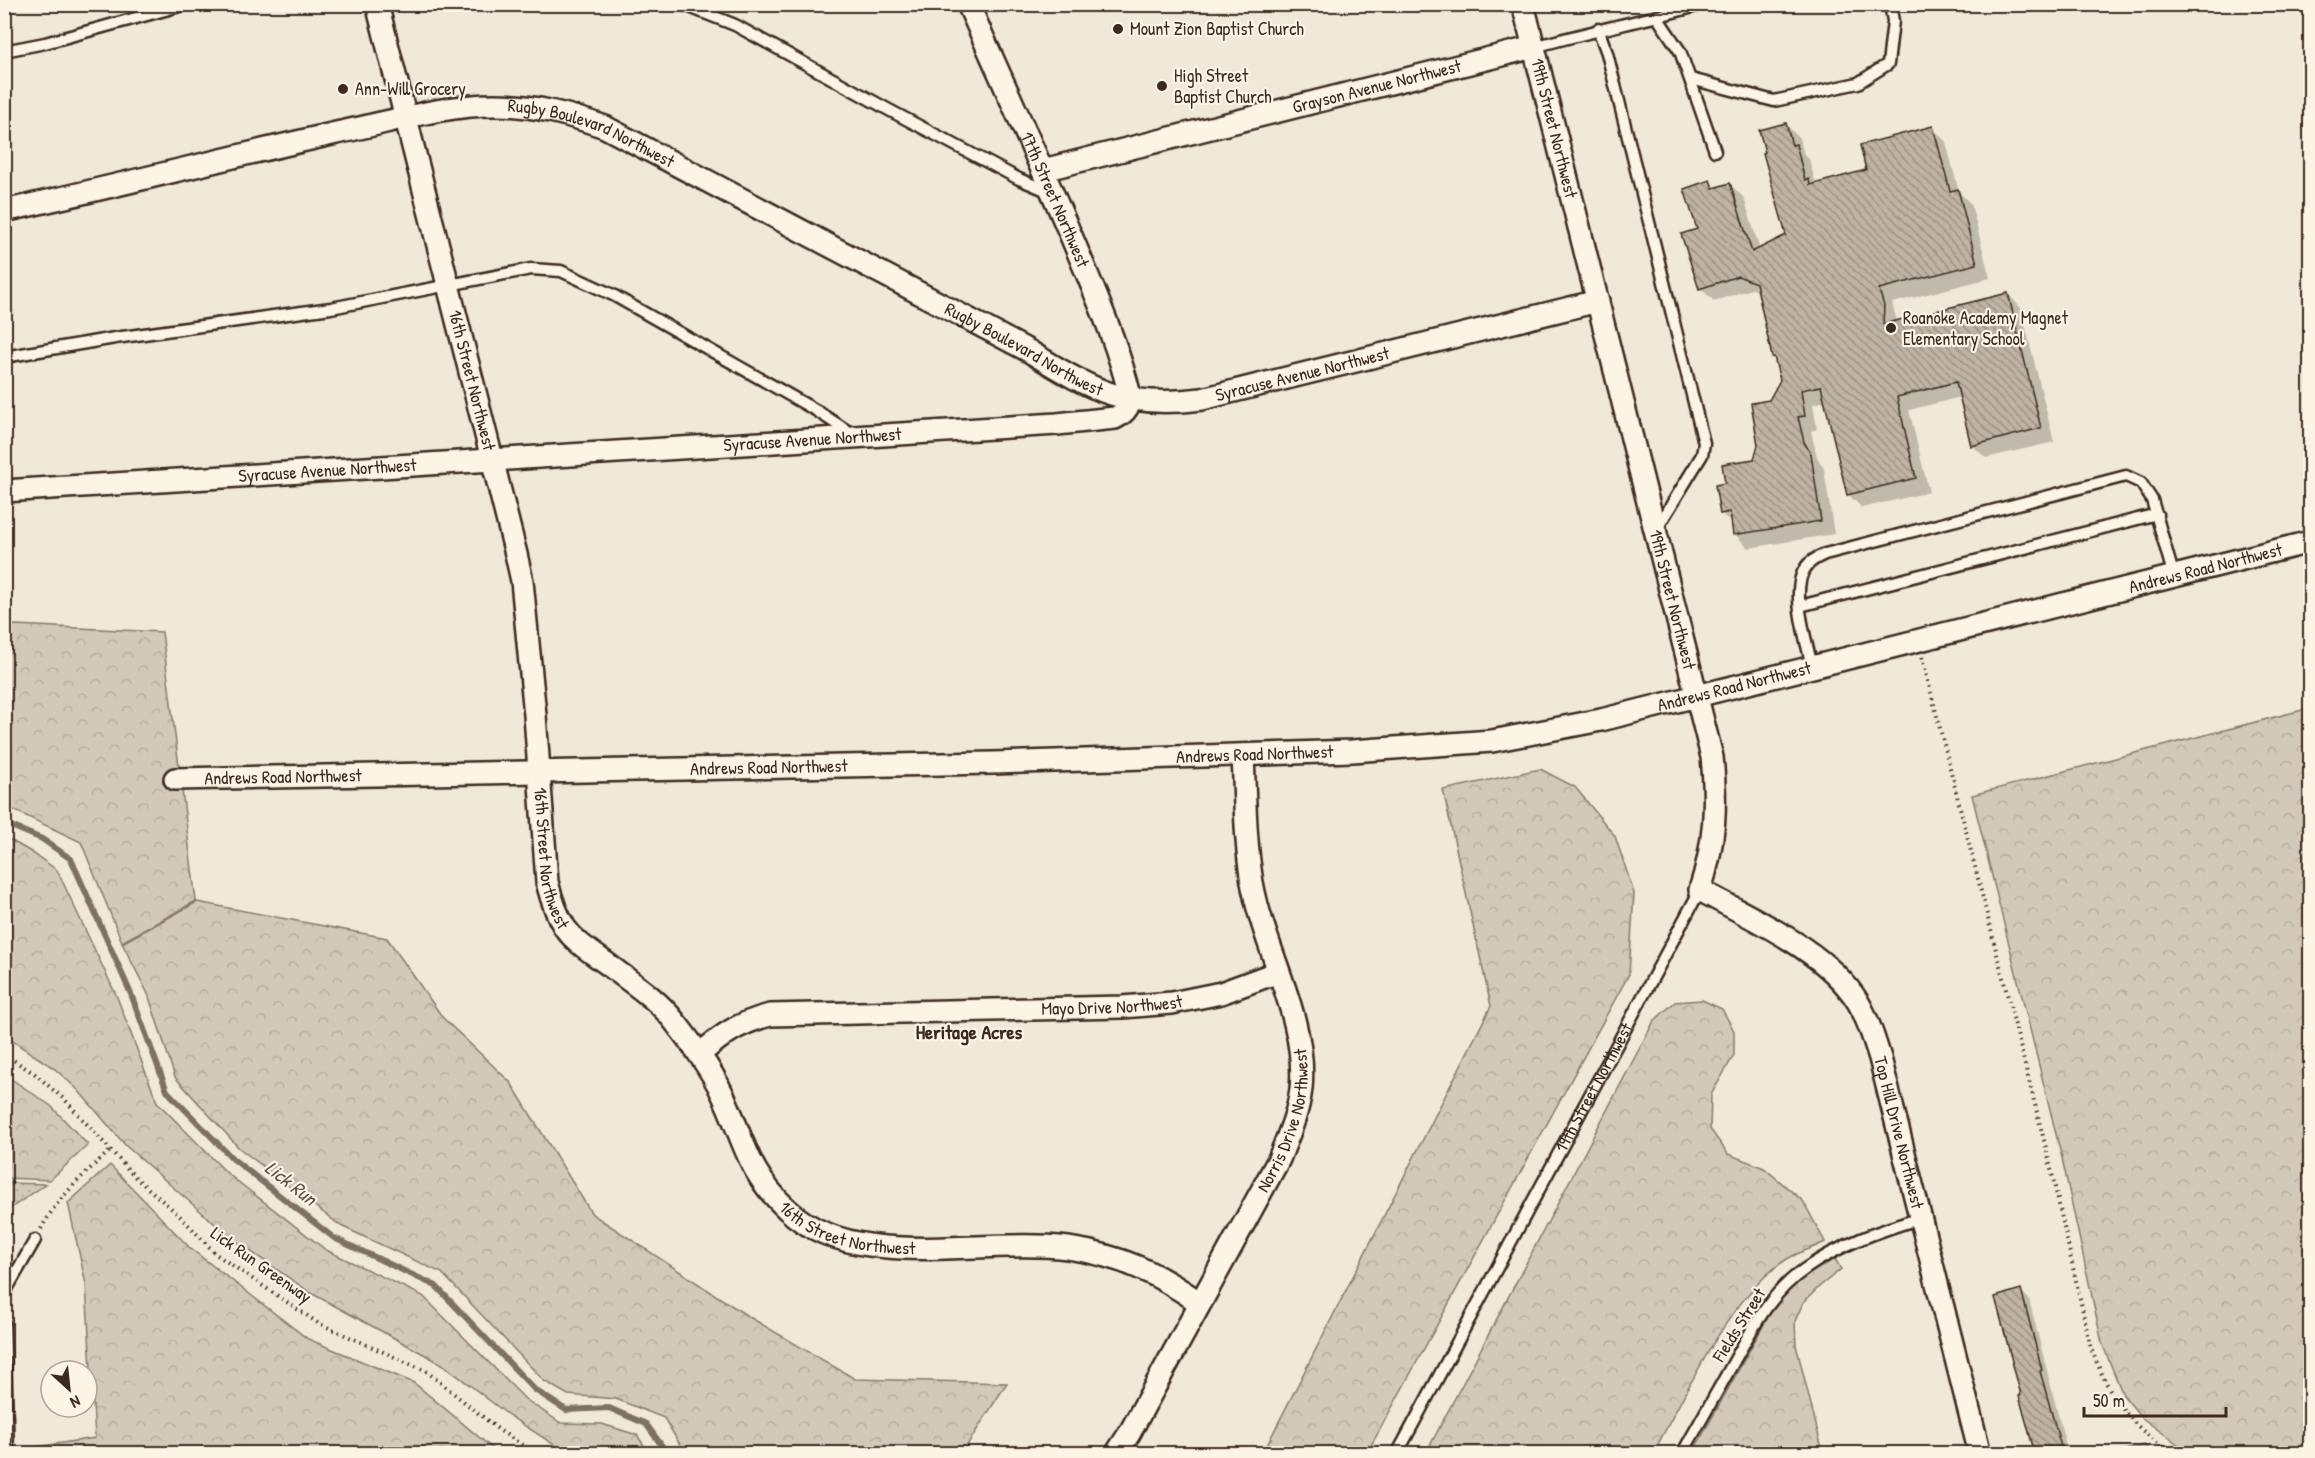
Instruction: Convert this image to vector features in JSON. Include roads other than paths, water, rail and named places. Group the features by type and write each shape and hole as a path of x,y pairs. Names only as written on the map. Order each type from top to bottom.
{"street":[{"name":"16th Street Northwest","path":"377,4 522,581 535,715 547,882 553,904 566,928 580,945 659,1005 700,1054 723,1093 753,1168 770,1192 790,1212 813,1228 847,1242 890,1248 1019,1245 1067,1248 1101,1254 1135,1265 1167,1280 1200,1303"},
{"name":"17th Street Northwest","path":"968,4 1043,170 1114,340 1131,400"},
{"name":"19th Street Northwest","path":"1523,4 1712,757 1716,794 1714,830 1709,861 1700,890"},
{"name":"Grayson Avenue Northwest","path":"1043,170 1534,47"},
{"name":"Rugby Boulevard Northwest","path":"4,212 406,118 492,105 537,108 574,116 605,127 1027,350 1081,382 1101,392 1131,400"},
{"name":"Syracuse Avenue Northwest","path":"4,491 857,437 1115,418 1122,415 1129,407 1131,400 1172,403 1202,399 1598,301"},
{"name":"Andrews Road Northwest","path":"175,779 981,763 1352,752 1492,741 1600,720 2310,542"},
{"name":"Norris Drive Northwest","path":"1116,1454 1279,1159 1295,1119 1301,1090 1302,1061 1299,1037 1260,918 1252,881 1243,755"},
{"name":"Top Hill Drive Northwest","path":"1700,890 1786,938 1818,960 1843,983 1857,1001 1868,1022 1880,1058 1980,1454"},
{"name":"Mayo Drive Northwest","path":"700,1054 730,1029 750,1020 770,1015 1122,1007 1172,1003 1221,993 1278,972"}],"lane":[{"path":"4,51 45,43 187,4"},
{"path":"682,4 735,25 1019,179 1053,194"},
{"path":"1534,47 1704,4"},
{"path":"1691,79 1774,101 1858,83 1888,64 1893,21 1890,4"},
{"path":"1657,17 1680,51 1715,151"},
{"path":"1598,29 1607,53 1704,443 1702,455 1655,532"},
{"path":"4,357 115,338 331,308 531,269 561,271 623,301 817,411 857,437"},
{"path":"1812,668 1798,598 1804,568 1814,560 1824,554 2126,476 2135,479 2147,489 2157,514 2174,577"},
{"path":"1800,606 2157,514"},
{"name":"19th Street Northwest","path":"1397,1454 1700,890"},
{"name":"Fields Street","path":"1682,1454 1741,1348 1780,1290 1803,1270 1835,1250 1867,1234 1921,1218"},
{"path":"4,1294 35,1240"},
{"path":"4,1323 7,1447"}],"waterway":[{"name":"Lick Run","path":"4,823 42,839 71,859 131,994 167,1091 233,1159 334,1238 436,1286 535,1390 566,1410 609,1408 646,1424 668,1454"}],"place":[{"name":"Mount Zion Baptist Church","path":"1118,29"},
{"name":"High Street Baptist Church","path":"1162,86"},
{"name":"Ann-Will Grocery","path":"343,89"},
{"name":"Roanoke Academy Magnet Elementary School","path":"1891,328"}],"district":[{"name":"Heritage Acres","path":"969,1032"}]}
